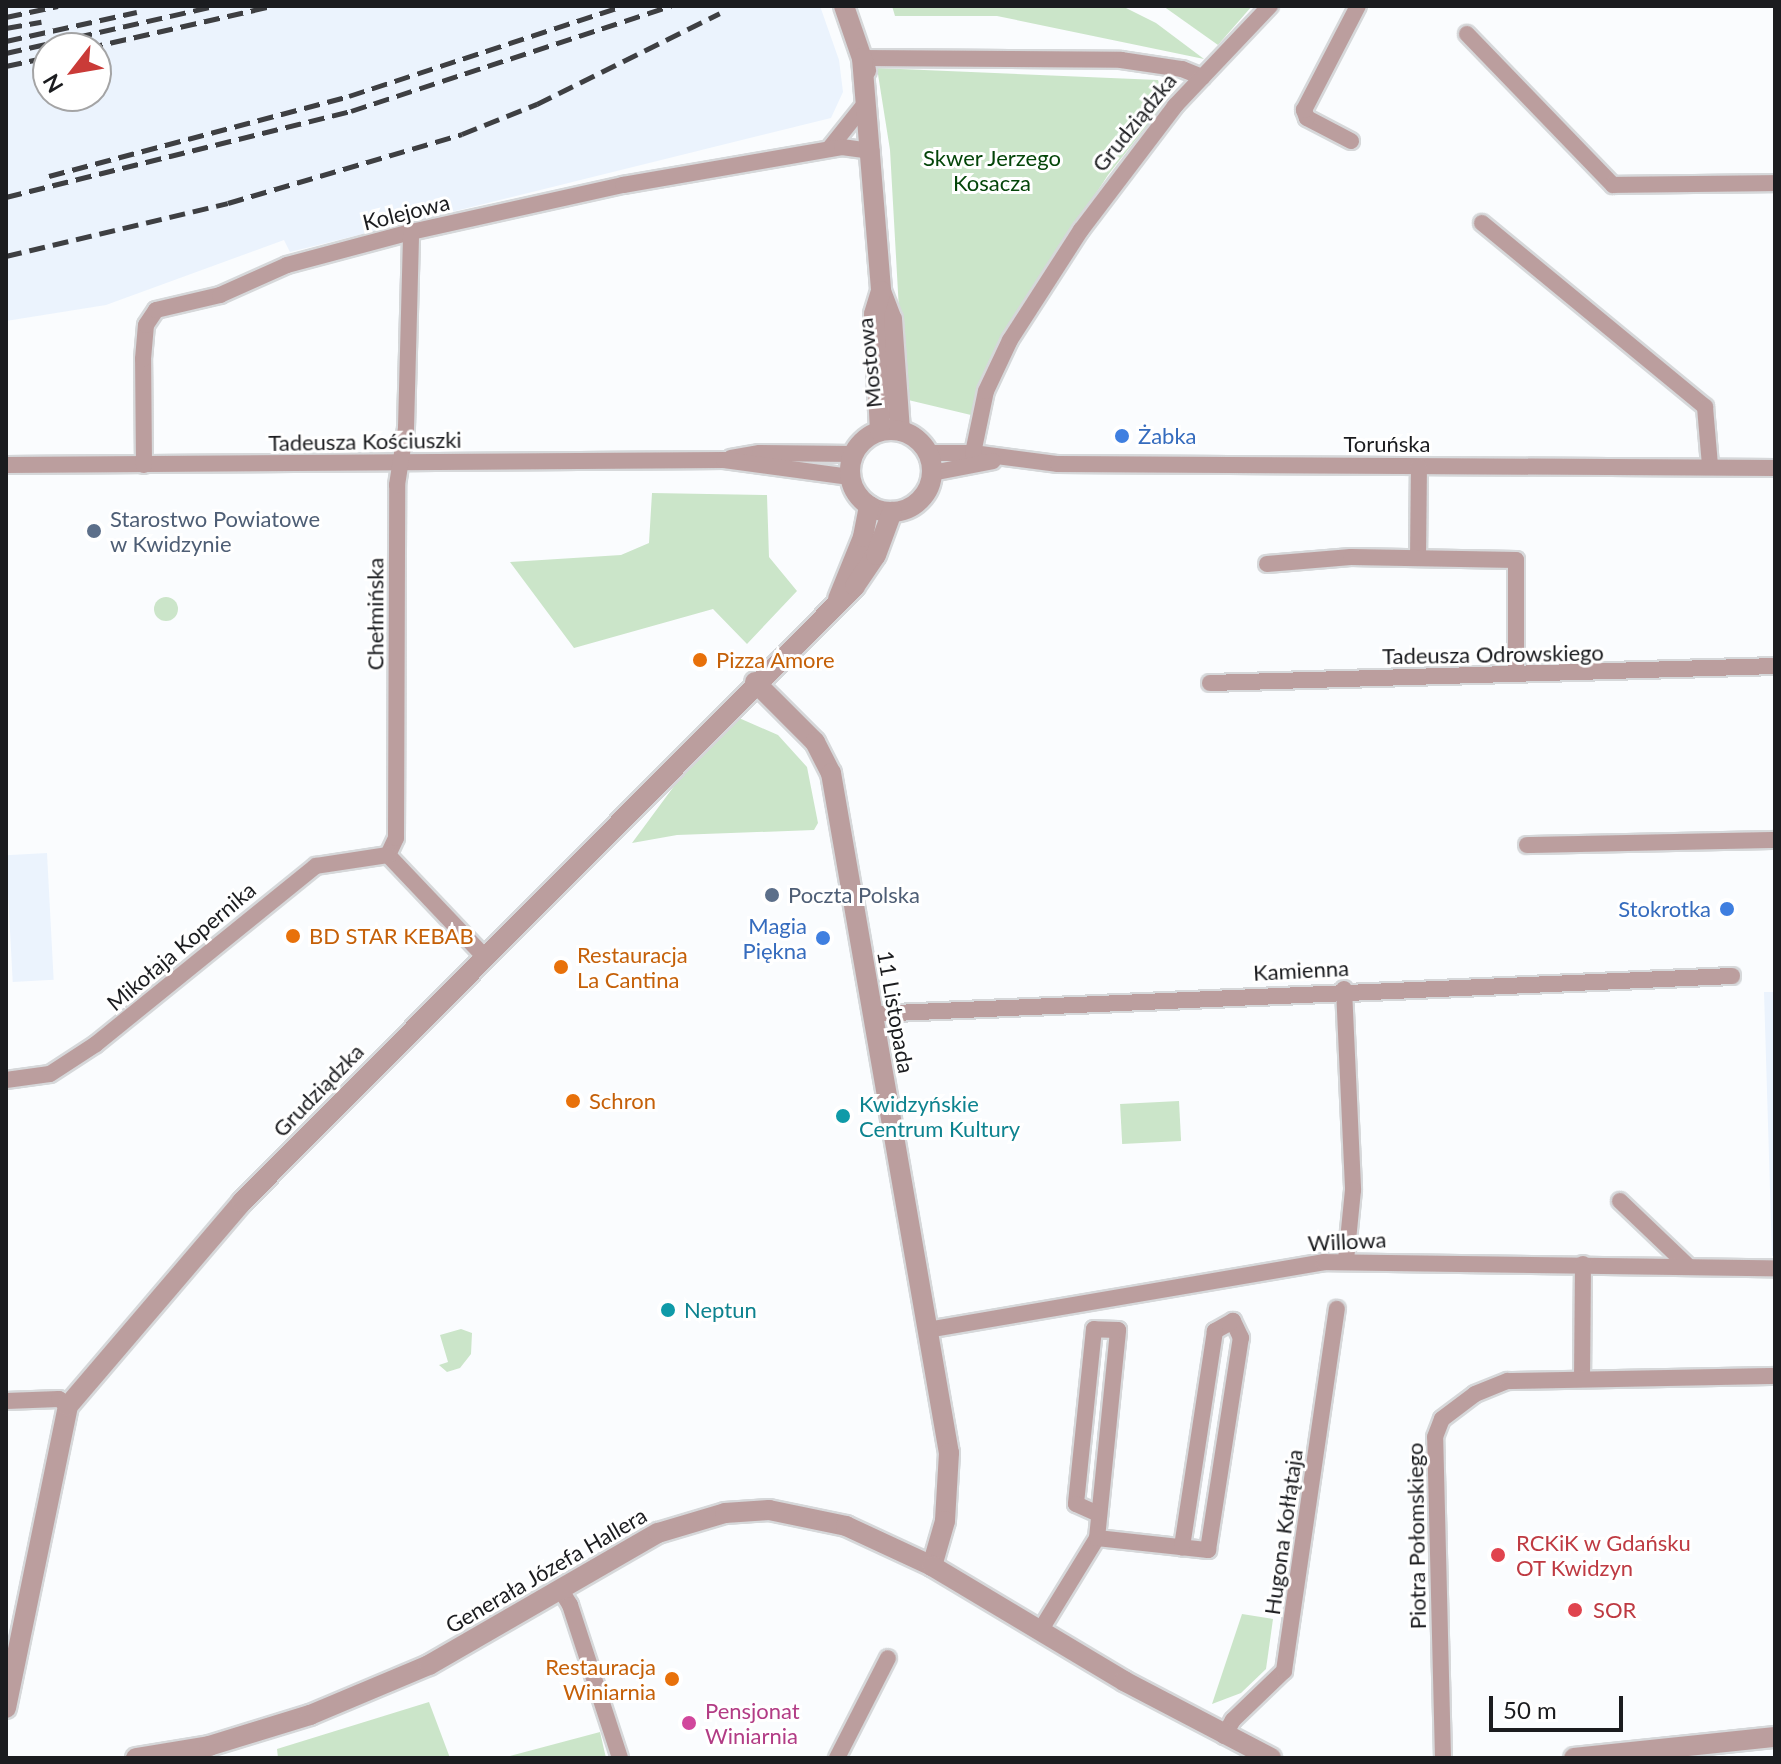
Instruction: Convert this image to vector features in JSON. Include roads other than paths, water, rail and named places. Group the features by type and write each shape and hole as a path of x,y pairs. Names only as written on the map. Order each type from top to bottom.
{"street":[{"name":"Mostowa","path":"844,6 875,102 878,134 872,151"},
{"name":"Grudziądzka","path":"973,453 986,391 1010,340 1134,155 1270,6"},
{"path":"1351,141 1307,118 1304,110 1358,6"},
{"path":"1467,34 1613,185 1775,183"},
{"name":"Mostowa","path":"862,58 864,105 872,151 881,291 874,314 890,431"},
{"path":"862,58 1121,60 1182,69 1202,77"},
{"path":"829,149 864,105"},
{"name":"Kolejowa","path":"144,465 143,359 146,325 156,310 220,295 287,265 411,232 623,185 829,149 872,151"},
{"path":"1482,223 1705,407 1710,465"},
{"name":"Chełmińska","path":"388,855 396,838 401,463 411,232"},
{"path":"890,431 930,463 923,496 892,512 869,506 850,477 853,454 890,431"},
{"name":"Tadeusza Kościuszki","path":"724,460 760,453 853,454"},
{"name":"Toruńska","path":"930,463 973,453 1000,459"},
{"name":"Toruńska","path":"930,463 1000,459 1419,467 1710,465 1775,468"},
{"name":"Tadeusza Kościuszki","path":"6,465 724,460 850,477"},
{"path":"1418,558 1419,467"},
{"name":"Grudziądzka","path":"836,602 863,537 869,506"},
{"name":"Grudziądzka","path":"6,1708 68,1406 242,1202 867,571 892,512"},
{"path":"1267,564 1418,558 1516,560 1516,673"},
{"name":"Tadeusza Odrowskiego","path":"1210,683 1516,673 1616,675 1654,667 1775,666"},
{"name":"11 Listopada","path":"755,682 826,757 927,1330 950,1488 932,1566"},
{"path":"1527,845 1775,840"},
{"path":"388,855 484,956"},
{"name":"Mikołaja Kopernika","path":"6,1080 50,1074 96,1044 316,866 388,855"},
{"name":"Kamienna","path":"872,1014 1344,989 1732,976"},
{"path":"1344,989 1353,1190 1346,1260"},
{"path":"1620,1201 1687,1265"},
{"name":"Willowa","path":"927,1330 1346,1260 1775,1268"},
{"path":"1582,1379 1583,1264"},
{"name":"Hugona Kołłątaja","path":"1224,1736 1233,1720 1284,1671 1337,1309"},
{"path":"1097,1538 1208,1550 1241,1338 1233,1321 1215,1331 1182,1547"},
{"path":"1040,1631 1097,1538 1096,1513 1118,1330 1094,1329 1076,1504 1096,1513"},
{"name":"Piotra Połomskiego","path":"1443,1758 1435,1451 1442,1419 1490,1386 1582,1379 1775,1376"},
{"path":"6,1401 59,1399 68,1406"},
{"name":"Generała Józefa Hallera","path":"136,1758 258,1733 377,1688 429,1665 658,1533 725,1513 769,1510 846,1526 932,1566 1224,1736 1271,1758"},
{"path":"560,1589 620,1758"},
{"path":"837,1758 888,1658"},
{"path":"1574,1758 1775,1737"}],"railway":[{"path":"6,17 58,6"},
{"path":"6,53 214,6"},
{"path":"112,42 272,6"},
{"path":"49,176 349,96 622,6"},
{"path":"6,197 351,111 671,6"},
{"path":"6,41 137,12"},
{"path":"6,256 228,203 462,134 537,104 720,13"},
{"path":"6,28 41,22"},
{"path":"6,66 32,60"}],"place":[{"name":"Żabka","path":"1122,436"},
{"name":"Starostwo Powiatowe w Kwidzynie","path":"94,531"},
{"name":"Pizza Amore","path":"700,660"},
{"name":"Poczta Polska","path":"772,895"},
{"name":"Stokrotka","path":"1727,909"},
{"name":"BD STAR KEBAB","path":"293,936"},
{"name":"Magia Piękna","path":"823,938"},
{"name":"Restauracja La Cantina","path":"561,967"},
{"name":"Schron","path":"573,1101"},
{"name":"Kwidzyńskie Centrum Kultury","path":"843,1116"},
{"name":"Neptun","path":"668,1310"},
{"name":"RCKiK w Gdańsku OT Kwidzyn","path":"1498,1555"},
{"name":"SOR","path":"1575,1610"},
{"name":"Restauracja Winiarnia","path":"672,1679"},
{"name":"Pensjonat Winiarnia","path":"689,1723"}],"park label":[{"name":"Skwer Jerzego Kosacza","path":"992,170"}]}
